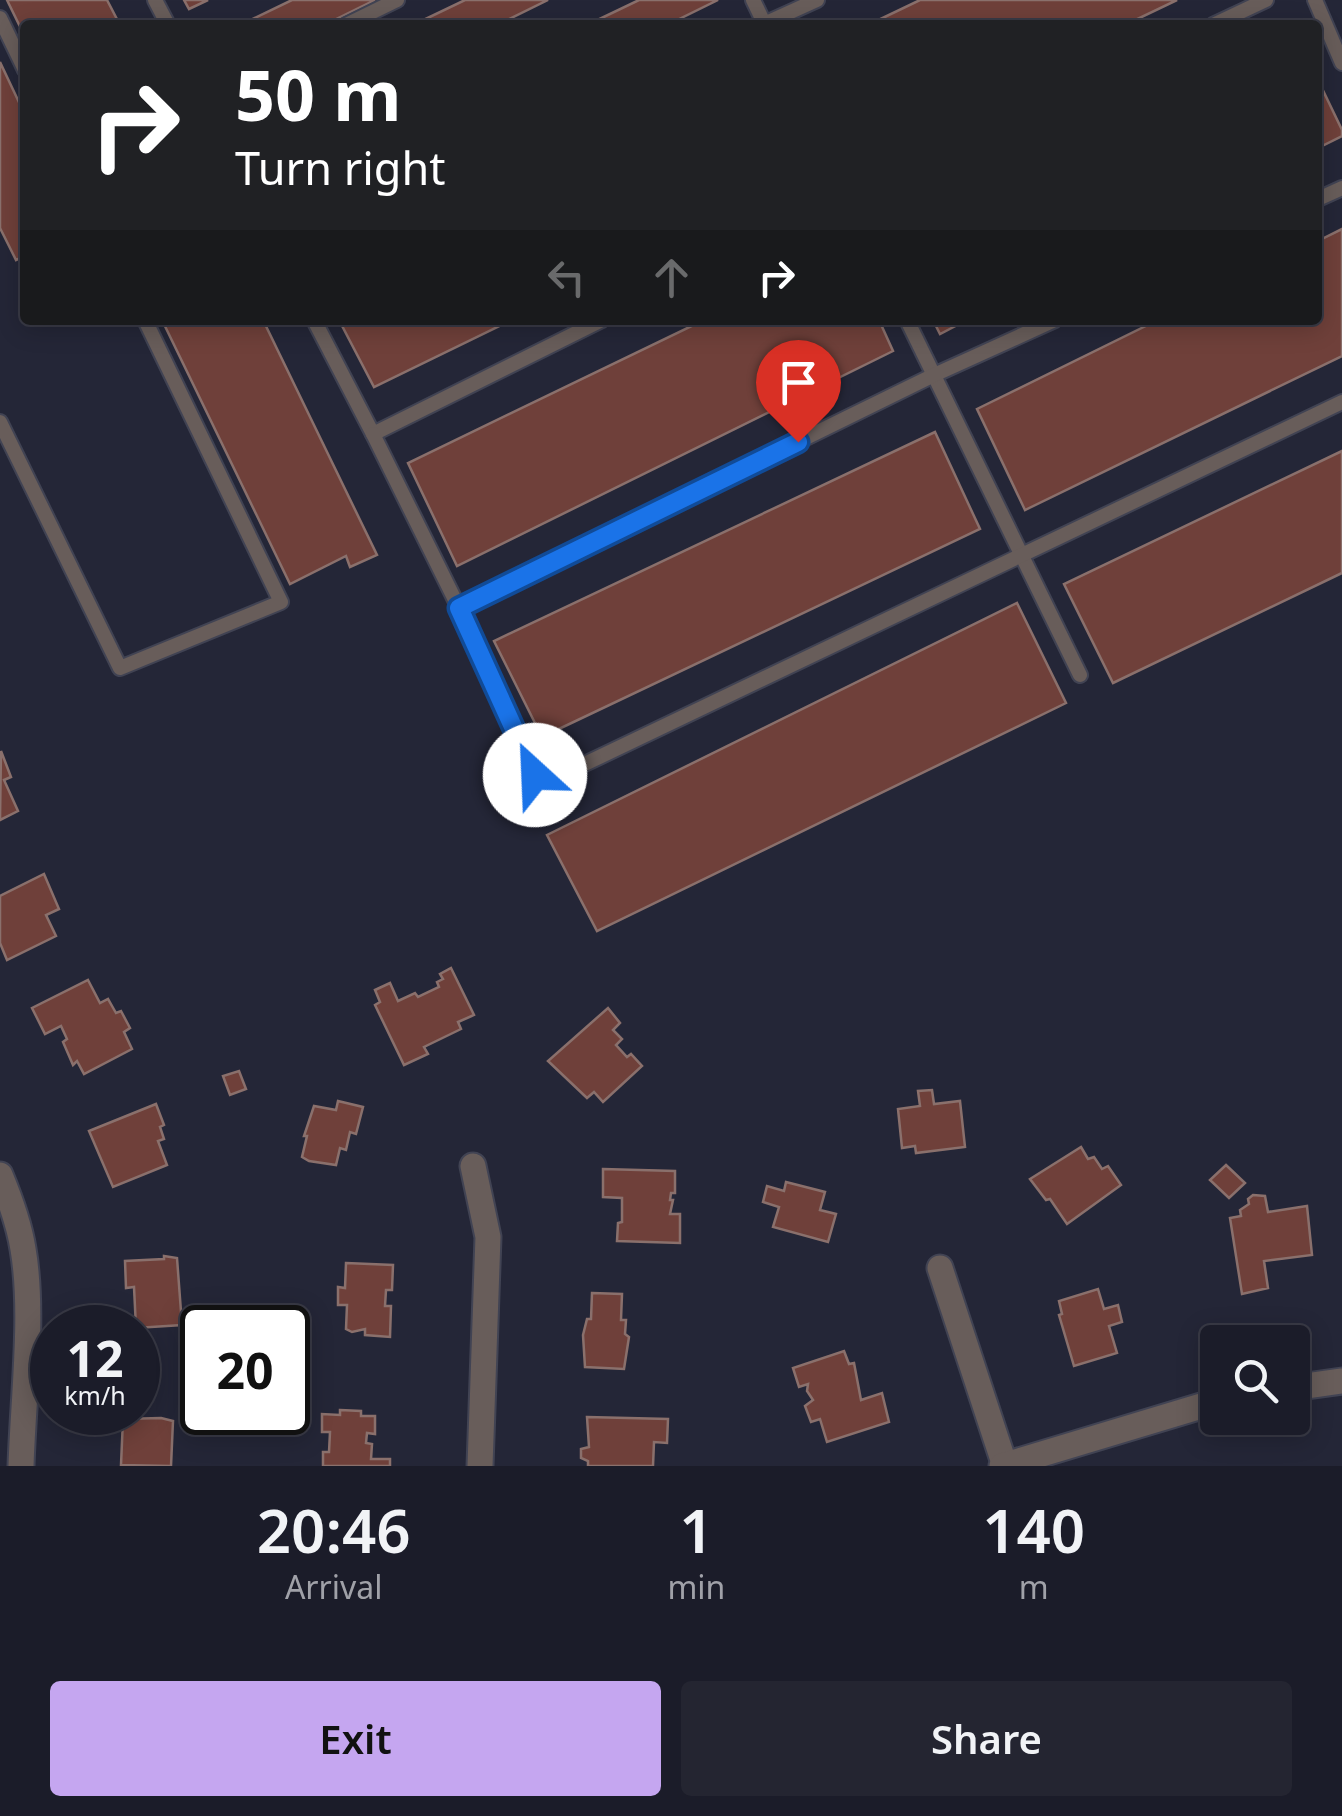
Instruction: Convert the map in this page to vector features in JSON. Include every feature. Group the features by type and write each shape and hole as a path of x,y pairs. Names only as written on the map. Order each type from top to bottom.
{"street":[{"path":"473,1166 488,1237 480,1466"},
{"path":"0,1175 14,1210 27,1284 20,1466"},
{"path":"940,1268 1004,1466 1200,1406"},
{"path":"1310,1385 1342,1381"}],"lane":[{"path":"356,20 398,0"},
{"path":"775,20 817,0"},
{"path":"1224,20 1266,0"},
{"path":"1315,0 1342,63"},
{"path":"0,18 20,60"},
{"path":"0,422 120,668 281,602 147,325"},
{"path":"317,325 459,608 535,775 548,782 1342,402"},
{"path":"372,434 592,325"},
{"path":"910,325 1080,675"},
{"path":"459,608 1044,325"}],"building":[{"path":"7,0 107,0 117,20 20,20 20,27"},
{"path":"184,0 208,0 189,9"},
{"path":"292,0 375,0 334,20 250,20"},
{"path":"465,0 548,0 507,20 423,20"},
{"path":"639,0 718,0 677,20 597,20"},
{"path":"920,0 1177,0 1135,20 878,20"},
{"path":"0,62 20,104 20,258 16,260 0,228"},
{"path":"1322,88 1342,130 1342,136 1322,146"},
{"path":"1342,229 1342,356 1025,510 977,409 1148,325 1322,325 1322,239"},
{"path":"164,325 265,325 377,555 350,567 346,556 290,584"},
{"path":"342,325 502,325 374,387"},
{"path":"694,325 881,325 893,351 457,566 408,463"},
{"path":"936,325 957,325 940,334"},
{"path":"935,432 980,529 542,737 494,641"},
{"path":"1342,451 1342,573 1113,683 1064,584"},
{"path":"1017,603 1066,703 597,931 547,835"},
{"path":"1,751 11,777 4,780 18,811 0,820"},
{"path":"44,874 59,909 46,915 56,936 7,960 0,943 0,896"},
{"path":"451,968 474,1015 458,1022 461,1029 424,1047 428,1054 404,1065 375,1005 380,1002 375,990 390,983 398,1001 415,993 418,997 439,987 437,982 443,979 440,974"},
{"path":"88,980 100,1003 108,999 116,1013 121,1011 130,1028 124,1032 132,1049 84,1074 77,1061 73,1065 61,1026 45,1034 32,1008"},
{"path":"608,1008 620,1023 613,1030 622,1039 616,1045 642,1066 603,1102 594,1092 587,1098 548,1061"},
{"path":"239,1071 246,1089 230,1095 223,1076"},
{"path":"932,1090 934,1104 960,1101 965,1147 916,1153 915,1146 902,1148 898,1109 920,1106 918,1091"},
{"path":"338,1101 363,1107 356,1134 350,1132 346,1150 340,1148 336,1165 309,1161 302,1157 314,1106 336,1110"},
{"path":"156,1104 164,1125 160,1127 164,1139 158,1141 167,1165 113,1187 89,1131"},
{"path":"1081,1147 1088,1159 1094,1157 1102,1169 1108,1166 1121,1185 1067,1224 1030,1179"},
{"path":"1226,1165 1245,1183 1229,1198 1210,1180"},
{"path":"603,1169 675,1171 670,1214 680,1214 680,1243 617,1241 622,1198 603,1197"},
{"path":"786,1182 825,1192 820,1210 836,1214 828,1242 773,1227 779,1207 763,1202 767,1186 784,1191"},
{"path":"1253,1195 1265,1196 1268,1212 1307,1206 1312,1255 1264,1261 1268,1288 1242,1294 1230,1218 1241,1216 1240,1210"},
{"path":"177,1258 180,1325 160,1326 160,1305 135,1305 134,1287 126,1288 125,1261"},
{"path":"346,1263 393,1265 392,1290 386,1290 385,1306 391,1306 390,1337 365,1335 365,1329 346,1329 347,1305 338,1305 338,1287 345,1288"},
{"path":"1098,1289 1104,1309 1118,1305 1122,1322 1109,1326 1117,1353 1074,1366 1059,1315 1059,1301"},
{"path":"592,1293 622,1294 621,1320 626,1320 625,1334 629,1337 624,1369 585,1367 583,1335 587,1319 591,1319"},
{"path":"844,1351 849,1364 854,1363 861,1400 882,1393 889,1422 827,1442 820,1419 811,1422 805,1406 813,1400 807,1391 808,1384 799,1387 793,1368"},
{"path":"340,1410 375,1416 375,1434 367,1433 366,1443 372,1444 371,1459 390,1459 390,1466 323,1466 323,1452 329,1452 330,1432 322,1432 322,1414 340,1415"},
{"path":"587,1417 668,1419 667,1443 654,1442 653,1466 588,1466 588,1461 581,1458 581,1449 589,1447"},
{"path":"160,1418 173,1421 171,1466 121,1465 122,1435 160,1435"}],"route":[{"path":"535,775 459,608 798,442"}]}
